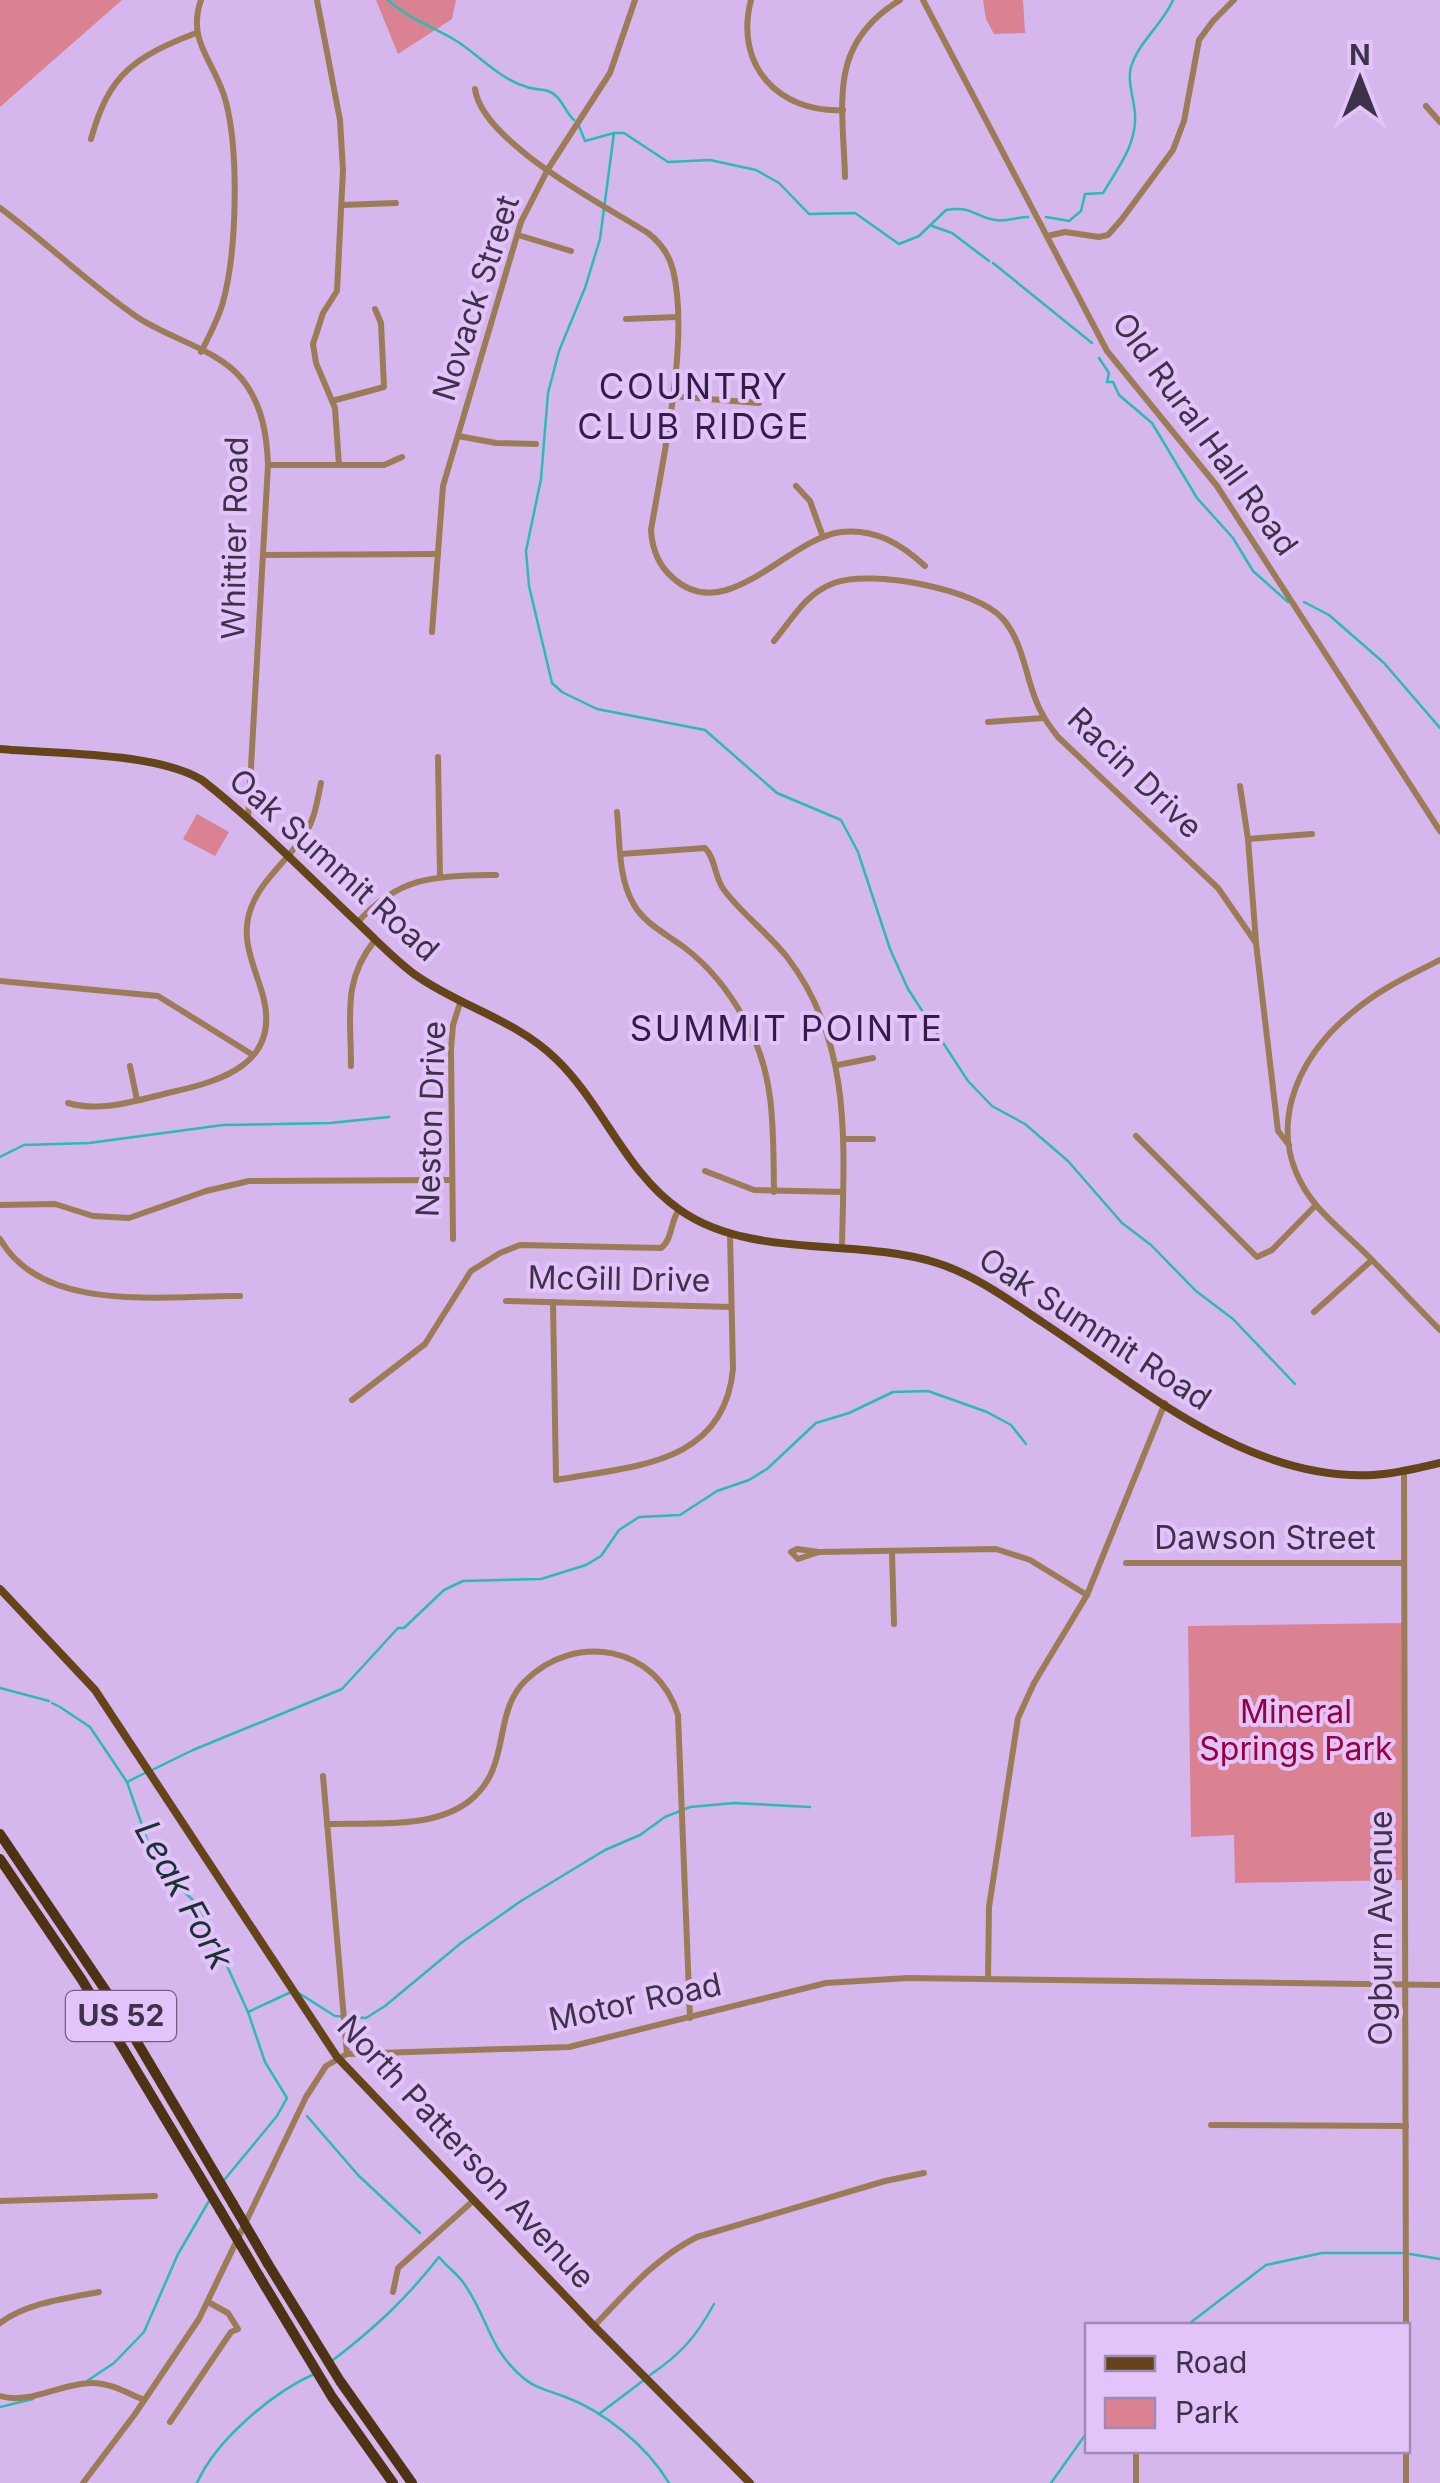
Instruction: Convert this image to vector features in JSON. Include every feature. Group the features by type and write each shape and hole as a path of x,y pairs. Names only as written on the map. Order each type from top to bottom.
{"highway":[{"name":"US 52","path":"0,1834 102,1984 340,2381 412,2483"},
{"name":"US 52","path":"0,1859 82,1980 332,2397 393,2483"}],"main road":[{"name":"Oak Summit Road","path":"0,750 164,765 202,780 417,976 506,1021 558,1060 643,1175 679,1210 730,1234 888,1251 960,1272 1221,1440 1267,1458 1372,1476 1440,1463"},
{"name":"North Patterson Avenue","path":"0,1588 95,1690 342,2056 474,2201 750,2483"}],"street":[{"path":"200,0 196,33 223,90 234,161 226,292 200,352"},
{"path":"317,0 340,120 342,205 337,291 323,313 313,344 339,430 340,465"},
{"name":"Novack Street","path":"432,632 443,486 518,235 548,169 610,72 634,0"},
{"path":"751,0 748,43 756,66 769,83 802,106 844,110"},
{"path":"844,177 846,62 852,46 872,20 900,0"},
{"name":"Old Rural Hall Road","path":"923,0 1107,351 1217,486 1440,830"},
{"path":"1047,236 1064,232 1100,237 1122,220 1173,150 1184,120 1199,40 1234,0"},
{"path":"92,139 103,101 121,75 161,48 196,33"},
{"path":"475,89 484,112 507,140 658,241 674,271 677,317 672,396 651,530 656,554 672,578 694,590 728,591 823,536 868,532 894,542 924,566"},
{"path":"1426,106 1440,122"},
{"path":"342,205 396,203"},
{"name":"Whittier Road","path":"0,208 136,316 226,364 251,392 264,424 268,466 248,821"},
{"path":"518,235 571,250"},
{"path":"332,401 384,388 381,323 374,309"},
{"path":"626,319 677,317"},
{"path":"672,396 759,403"},
{"path":"458,436 496,444 536,444"},
{"path":"268,466 384,465 402,457"},
{"path":"796,486 810,501 823,536"},
{"path":"263,555 438,554"},
{"name":"Racin Drive","path":"774,640 806,600 836,582 884,581 944,590 1001,616 1019,648 1043,718 1058,737 1218,888 1256,943 1278,1131 1289,1145"},
{"path":"988,722 1043,718"},
{"path":"438,757 440,876"},
{"path":"68,1103 92,1108 216,1082 240,1069 253,1054 264,1031 265,1010 249,955 248,918 260,890 312,822 321,784"},
{"path":"1240,786 1256,943"},
{"path":"617,812 624,876 633,904 702,963 750,1028 770,1092 774,1192"},
{"path":"1248,839 1312,834"},
{"path":"621,854 706,848 722,889 789,960 821,1020 838,1065 844,1139 842,1246"},
{"path":"358,923 395,890 416,880 496,875"},
{"path":"351,1066 351,983 359,960 375,940"},
{"path":"1440,960 1395,982 1352,1012 1314,1051 1292,1093 1286,1121 1300,1180 1316,1205 1440,1330"},
{"path":"0,980 158,996 253,1054"},
{"name":"Neston Drive","path":"453,1239 451,1049 453,1024 461,1000"},
{"path":"838,1065 873,1058"},
{"path":"130,1066 137,1100"},
{"path":"1136,1136 1257,1256 1272,1250 1316,1205"},
{"path":"844,1139 873,1139"},
{"path":"706,1171 735,1185 774,1192 843,1192"},
{"path":"0,1205 55,1204 93,1216 129,1218 249,1181 452,1180"},
{"path":"352,1400 425,1344 468,1275 482,1262 520,1245 661,1248 679,1210"},
{"path":"554,1302 556,1480 670,1457 706,1434 730,1390 730,1234"},
{"path":"0,1239 15,1260 31,1273 83,1293 240,1296"},
{"path":"1314,1312 1372,1260"},
{"name":"McGill Drive","path":"506,1301 731,1307"},
{"path":"988,1979 989,1906 1016,1727 1034,1683 1086,1595 1165,1404"},
{"name":"Ogburn Avenue","path":"1404,1471 1406,2323"},
{"path":"818,1552 996,1549 1030,1560 1086,1595"},
{"path":"892,1551 894,1624"},
{"name":"Dawson Street","path":"1126,1563 1404,1563"},
{"path":"327,1824 420,1820 453,1812 488,1781 501,1750 515,1693 533,1674 550,1662 580,1651 618,1652 635,1660 661,1681 678,1715 690,2018"},
{"path":"83,2483 144,2400 208,2302 301,2106 322,2071 342,2056 324,1776"},
{"name":"Motor Road","path":"342,2056 552,2048 590,2043 838,1981 1440,1984"},
{"path":"1211,2126 1406,2126"},
{"path":"594,2326 650,2268 697,2237 885,2180 924,2173"},
{"path":"0,2200 155,2196"},
{"path":"393,2292 398,2268 474,2201"},
{"path":"0,2323 56,2300 99,2292"},
{"path":"170,2422 231,2332 238,2328 228,2313 208,2302"},
{"path":"0,2396 23,2398 94,2383 144,2400"},
{"path":"1136,2453 1136,2483"},
{"path":"1406,2453 1406,2483"}],"green space":[{"path":"0,0 122,0 0,107"},
{"path":"376,0 456,0 452,19 398,54"},
{"path":"983,0 1023,0 1025,33 994,34"},
{"path":"197,814 229,832 215,856 183,839"},
{"name":"Mineral Springs Park","path":"1403,1623 1404,1880 1235,1883 1234,1835 1191,1837 1188,1626"}],"waterway":[{"path":"388,0 455,40 507,78 553,93 574,120"},
{"path":"1046,217 1069,221 1081,211 1085,194 1103,193 1120,165 1135,125 1131,67 1173,0"},
{"path":"579,126 585,141 624,133 668,162 710,160 756,170 779,183 809,214 855,213 899,244 919,236 946,210 968,210 999,220 1028,217"},
{"path":"614,133 600,239 559,351 548,393 541,479 526,551 529,586 552,683 597,709 705,730 777,793 841,820 858,852 890,949 908,989 968,1081 992,1106 1025,1124 1068,1161 1122,1223 1151,1245 1196,1291 1233,1319 1295,1384"},
{"path":"932,226 952,233 989,261"},
{"path":"993,263 1092,343"},
{"path":"1099,358 1109,373 1107,382 1113,382 1119,395 1152,423 1197,498 1233,538 1253,571 1288,602"},
{"path":"1304,602 1329,615 1384,663 1440,728"},
{"path":"0,1157 24,1145 89,1143 223,1125 330,1123 389,1117"},
{"path":"152,1770 342,1689 398,1628 404,1628 444,1590 463,1581 541,1579 586,1565 601,1556 619,1530 639,1517 680,1515 717,1491 767,1469 816,1423 849,1413 893,1392 928,1391 987,1412 1011,1425 1026,1444"},
{"name":"Leak Fork","path":"0,1688 49,1701"},
{"name":"Leak Fork","path":"52,1703 58,1706"},
{"name":"Leak Fork","path":"60,1707 90,1727 127,1782 151,1851 165,1874 194,1901 207,1922 248,2012 265,2062 287,2098 225,2179"},
{"path":"127,1782 145,1773"},
{"path":"297,1992 335,2016 366,2018 521,1901 665,1817 690,1807 734,1803 810,1807"},
{"path":"248,2012 289,1993"},
{"name":"Leak Fork","path":"307,2116 358,2175 420,2233"},
{"path":"87,2381 114,2363 144,2332 178,2254 209,2201"},
{"path":"1190,2323 1266,2265 1322,2253 1402,2253"},
{"path":"1410,2254 1440,2259"},
{"name":"Leak Fork","path":"333,2360 389,2312 439,2257 465,2285 501,2354 521,2376 609,2420 637,2443 669,2483"},
{"path":"650,2375 687,2344 714,2304"},
{"path":"197,2483 217,2450 247,2420 281,2393 314,2374"},
{"path":"599,2414 644,2380"},
{"path":"0,2407 33,2399"},
{"path":"1051,2483 1085,2435"}],"district":[{"name":"COUNTRY CLUB RIDGE","path":"694,407"},
{"name":"SUMMIT POINTE","path":"787,1029"}]}
